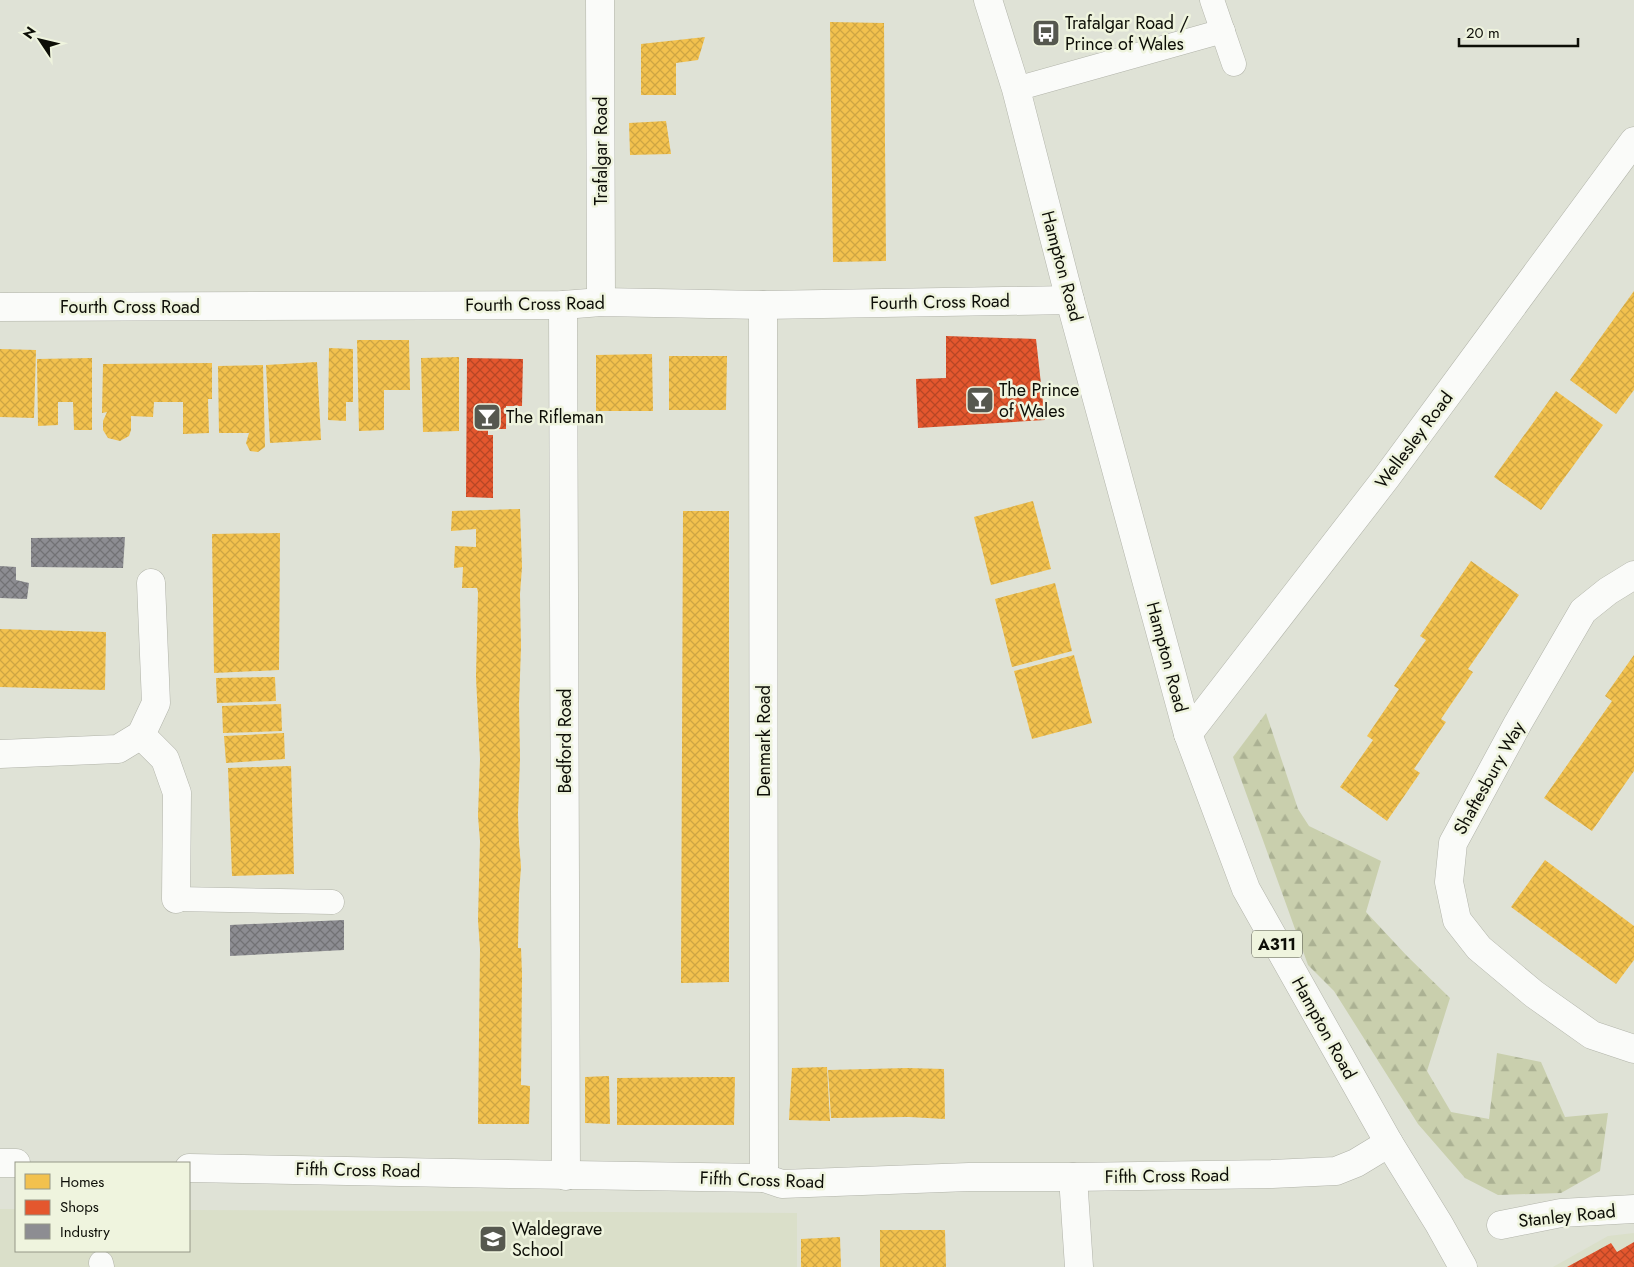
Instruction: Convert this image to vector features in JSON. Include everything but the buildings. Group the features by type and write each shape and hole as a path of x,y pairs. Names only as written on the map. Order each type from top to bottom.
{"street":[{"name":"Trafalgar Road","path":"600,0 601,302"},
{"name":"Hampton Road","path":"988,0 1016,89 1070,300 1188,734 1246,889 1389,1144 1439,1224 1463,1267"},
{"name":"Wellesley Road","path":"1188,734 1386,478 1634,141"},
{"name":"Fourth Cross Road","path":"0,307 563,305 601,302 763,305 1070,300"},
{"name":"Bedford Road","path":"563,305 566,1176"},
{"name":"Denmark Road","path":"763,305 764,1178"},
{"name":"Shaftesbury Way","path":"1634,575 1608,590 1584,611 1518,723 1453,843 1449,882 1457,920 1479,948 1534,994 1592,1035 1634,1048"},
{"path":"0,754 118,749 141,736 156,703 151,583"},
{"path":"141,736 165,759 177,793 176,899"},
{"name":"Fifth Cross Road","path":"190,1168 764,1178 782,1184 969,1177 1272,1174 1336,1171 1356,1163 1389,1144"},
{"path":"0,1163 15,1164"},
{"path":"1073,1177 1079,1267"},
{"name":"Stanley Road","path":"1501,1224 1561,1213 1634,1209"}],"lane":[{"path":"1212,0 1234,64"},
{"path":"1016,89 1223,31"},
{"path":"176,899 332,902"}],"shaded area":[{"name":"Waldegrave School","path":"0,1209 15,1209 15,1252 190,1252 190,1210 797,1213 797,1267 0,1267"},
{"path":"1634,1233 1634,1267 1553,1267 1608,1236"}],"green space":[{"path":"1266,713 1298,809 1309,826 1381,861 1366,912 1450,998 1427,1071 1451,1112 1489,1119 1497,1053 1541,1062 1565,1117 1608,1113 1600,1171 1561,1193 1498,1195 1465,1178 1418,1124 1334,991 1308,965 1233,757"}],"place":[{"name":"Trafalgar Road / Prince of Wales","path":"1046,33"},
{"name":"The Prince of Wales","path":"980,400"},
{"name":"The Rifleman","path":"487,417"},
{"name":"Waldegrave School","path":"493,1239"}]}
